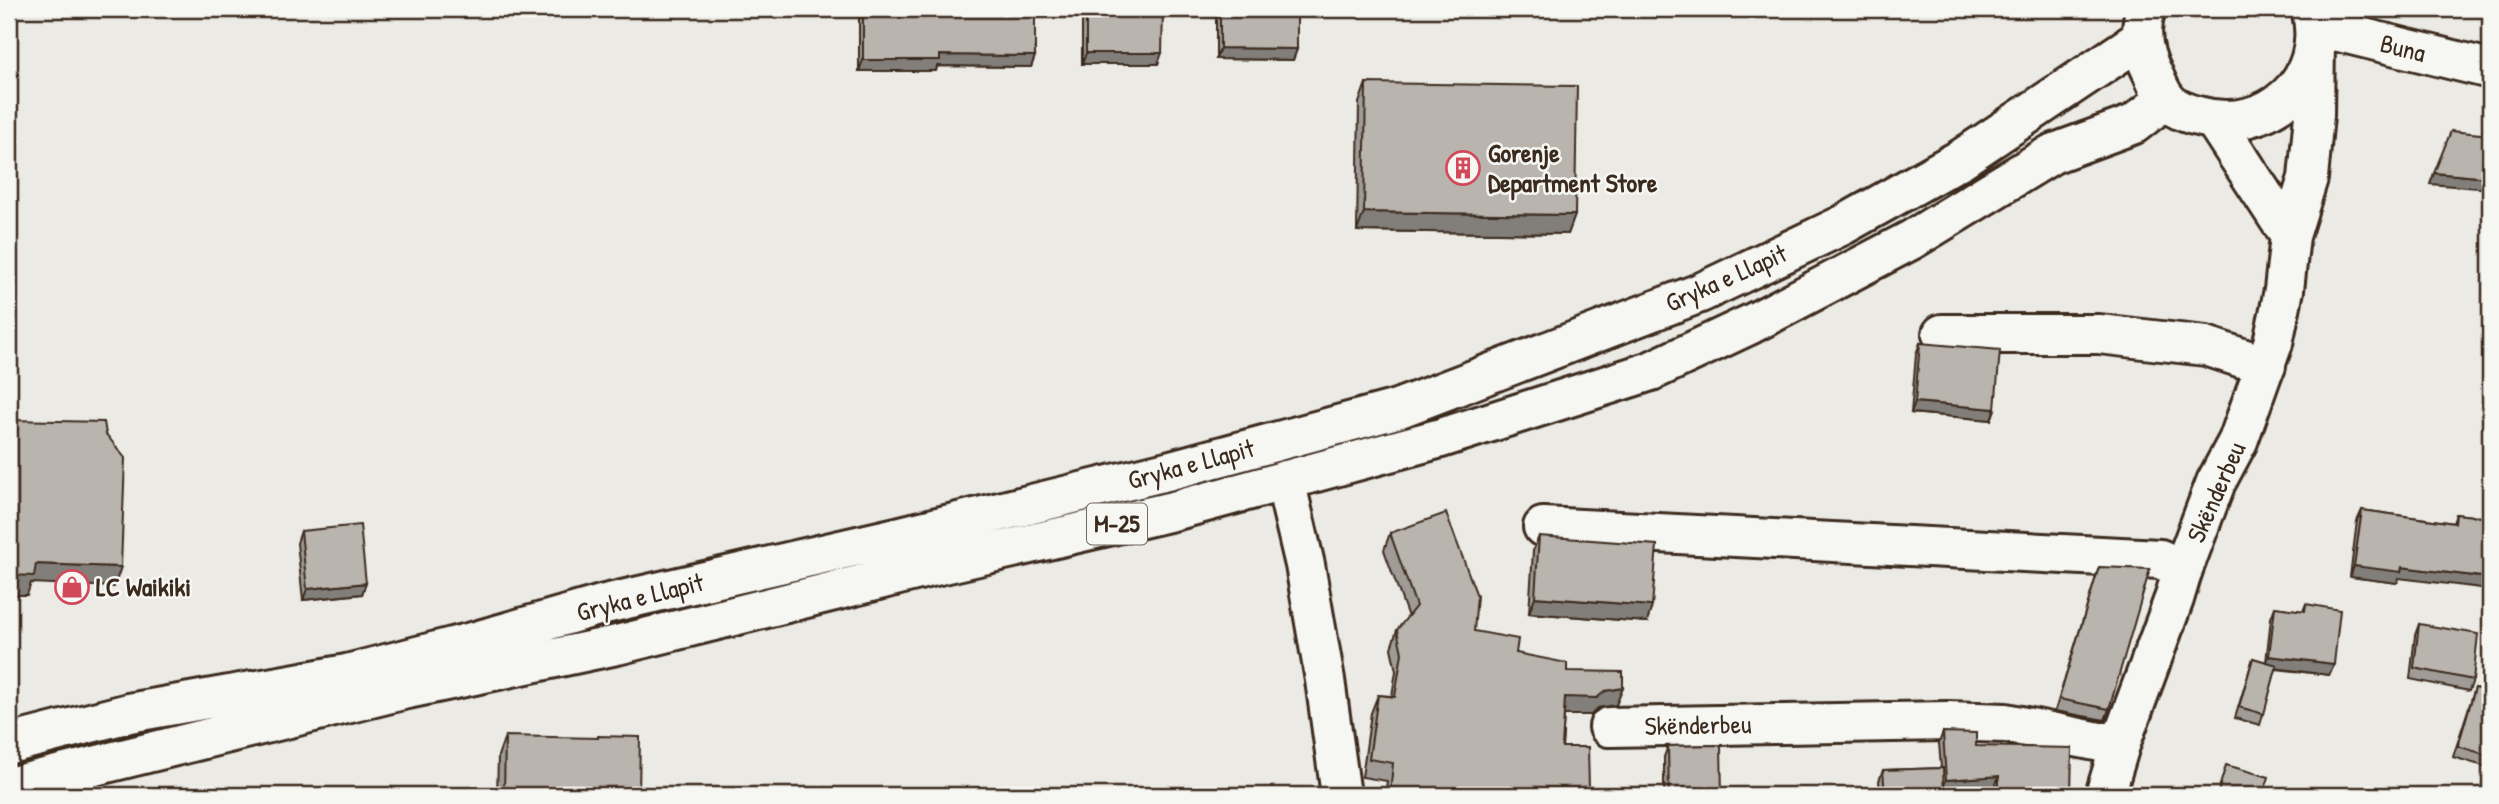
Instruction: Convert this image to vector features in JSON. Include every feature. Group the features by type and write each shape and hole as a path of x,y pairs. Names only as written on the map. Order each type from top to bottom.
{"main road":[{"name":"Buna","path":"2313,17 2490,69"},
{"path":"2144,23 2146,61 2166,99 2176,108 2216,121 2242,120 2267,112 2288,97 2304,76 2313,52 2313,17"},
{"name":"Skënderbeu","path":"2105,795 2121,742 2182,572 2216,482 2238,441 2266,366 2284,290 2290,236 2308,178 2314,115 2313,17"},
{"name":"Gryka e Llapit","path":"9,744 129,713 347,674 605,604 1158,473 1397,409 1700,293 1843,225 1961,159 2144,23"},
{"name":"Gryka e Llapit","path":"9,787 403,690 617,645 935,566 1177,510 1441,438 1651,371 1751,324 1913,239 2052,154 2134,124 2166,99"},
{"path":"2216,121 2290,236"},
{"path":"1942,334 2099,334 2206,346 2266,366"},
{"name":"Gryka e Llapit","path":"1284,480 1309,590 1341,795"},
{"path":"1543,527 2160,559 2182,572"},
{"name":"Skënderbeu","path":"1609,727 2006,723 2099,742 2121,742"}],"building":[{"path":"863,9 1035,9 1035,56 940,55 940,60 863,60"},
{"path":"1086,9 1163,9 1162,53 1086,53"},
{"path":"1220,9 1297,9 1297,49 1220,48"},
{"name":"Gorenje Department Store","path":"1366,83 1577,86 1575,215 1364,212"},
{"path":"2451,131 2490,135 2490,178 2434,173"},
{"path":"1920,343 2000,350 1995,409 1915,402"},
{"path":"9,420 104,422 106,434 125,458 121,567 36,564 34,576 9,575"},
{"path":"2362,510 2455,523 2456,514 2490,518 2490,578 2402,567 2401,572 2354,566"},
{"path":"1446,513 1477,596 1474,631 1518,639 1516,653 1567,663 1567,671 1623,672 1623,688 1605,691 1597,698 1565,697 1562,747 1588,747 1589,789 1502,789 1501,795 1390,795 1393,763 1369,759 1378,695 1395,697 1402,653 1397,630 1416,606 1390,533"},
{"path":"360,525 366,583 307,589 301,531"},
{"path":"1539,536 1657,545 1652,606 1535,597"},
{"path":"2099,567 2150,569 2109,709 2059,699"},
{"path":"2306,604 2340,610 2334,664 2269,656 2275,607 2305,611"},
{"path":"2419,624 2478,634 2473,680 2414,668"},
{"path":"2253,658 2277,665 2264,714 2239,707"},
{"path":"2475,688 2490,692 2490,756 2458,746"},
{"path":"1943,732 1976,733 1976,746 2072,748 2071,795 1999,795 1999,776 1946,780"},
{"path":"505,736 640,737 639,795 504,795"},
{"path":"1721,745 1722,795 1669,795 1668,746"},
{"path":"2226,765 2269,777 2263,795 2217,795"},
{"path":"1943,768 1944,795 1885,795 1883,770"}],"place":[{"name":"Gorenje Department Store","path":"1463,168"},
{"name":"LC Waikiki","path":"72,587"}]}
